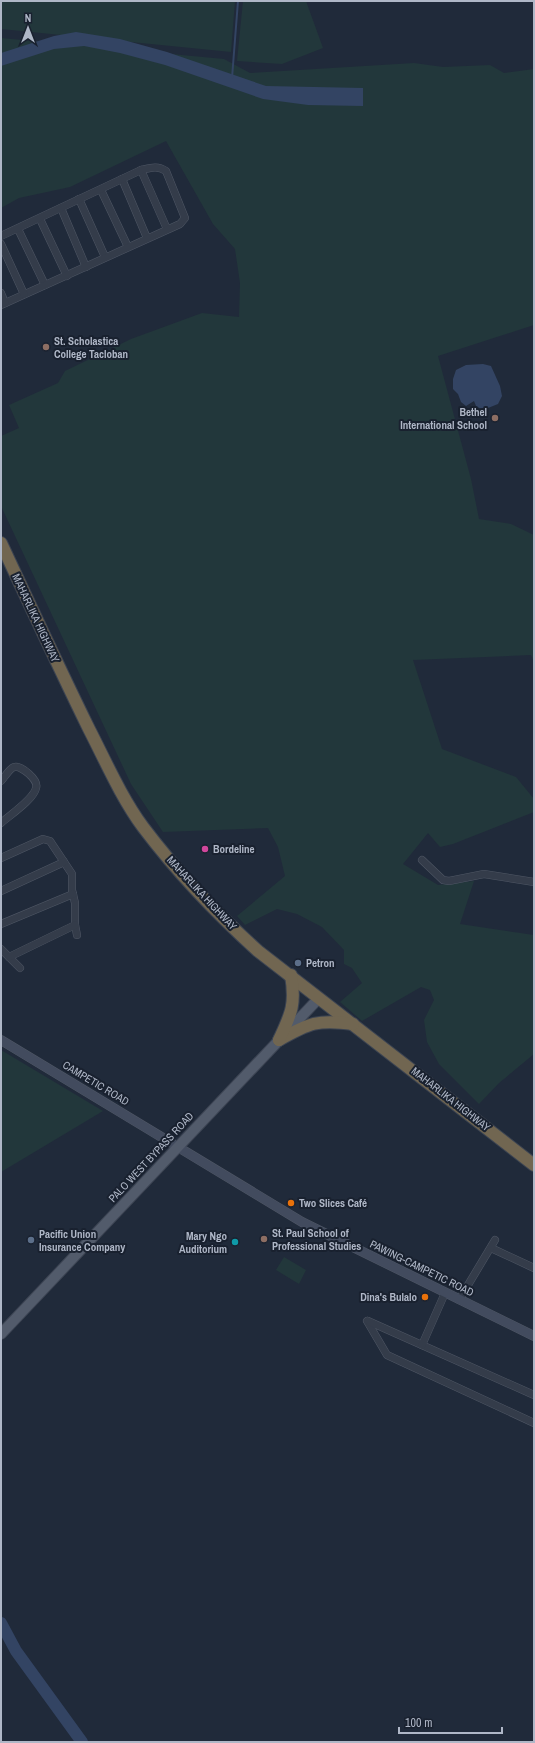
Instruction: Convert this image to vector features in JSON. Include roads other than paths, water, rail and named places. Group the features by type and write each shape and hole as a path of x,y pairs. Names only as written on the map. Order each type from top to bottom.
{"highway":[{"name":"MAHARLIKA HIGHWAY","path":"1,543 68,687 117,785 143,826 178,870 223,919 258,951 291,975 534,1165"},
{"path":"279,1040 293,1005 291,975"},
{"path":"279,1040 301,1027 315,1022 332,1021 353,1024"}],"main road":[{"name":"PALO WEST BYPASS ROAD","path":"1,1334 319,998"}],"street":[{"path":"1,236 40,219 141,170 157,166 166,171 185,218 180,224 3,304 1,293"},
{"path":"141,170 167,229"},
{"path":"122,179 147,238"},
{"path":"101,190 128,247"},
{"path":"79,199 105,257"},
{"path":"62,208 86,267"},
{"path":"40,219 66,276"},
{"path":"18,229 45,285"},
{"path":"1,244 24,294"},
{"path":"1,781 15,766 19,767 33,778 37,785 30,798 4,821 1,811"},
{"path":"1,858 42,839 50,841 72,874 75,903 75,925 78,935"},
{"path":"422,860 443,880 449,881 484,874 534,882"},
{"path":"1,891 64,862"},
{"path":"1,924 73,894"},
{"path":"9,957 75,925"},
{"path":"1,949 20,968"},
{"name":"CAMPETIC ROAD","path":"1,1040 178,1146"},
{"name":"PAWING-CAMPETIC ROAD","path":"178,1146 302,1222 534,1336"},
{"path":"459,1300 495,1240"},
{"path":"491,1248 534,1268"},
{"path":"422,1345 445,1293"},
{"path":"534,1395 367,1321 387,1355 534,1422"}],"water":[{"path":"76,32 120,39 167,52 266,86 363,88 363,106 308,105 263,99 165,65 120,53 84,46 54,49 1,66 1,53 54,36"},
{"path":"483,364 491,366 500,386 502,396 498,404 483,410 476,406 474,401 466,406 461,402 458,394 453,389 453,379 456,370 466,365"}],"waterway":[{"path":"232,78 238,1"},
{"path":"1,1623 16,1651 82,1742"}],"place":[{"name":"St. Scholastica College Tacloban","path":"46,347"},
{"name":"Bethel International School","path":"495,418"},
{"name":"Bordeline","path":"205,849"},
{"name":"Petron","path":"298,963"},
{"name":"Two Slices Café","path":"291,1203"},
{"name":"St. Paul School of Professional Studies","path":"264,1239"},
{"name":"Pacific Union Insurance Company","path":"31,1240"},
{"name":"Mary Ngo Auditorium","path":"235,1242"},
{"name":"Dina's Bulalo","path":"425,1297"}]}
